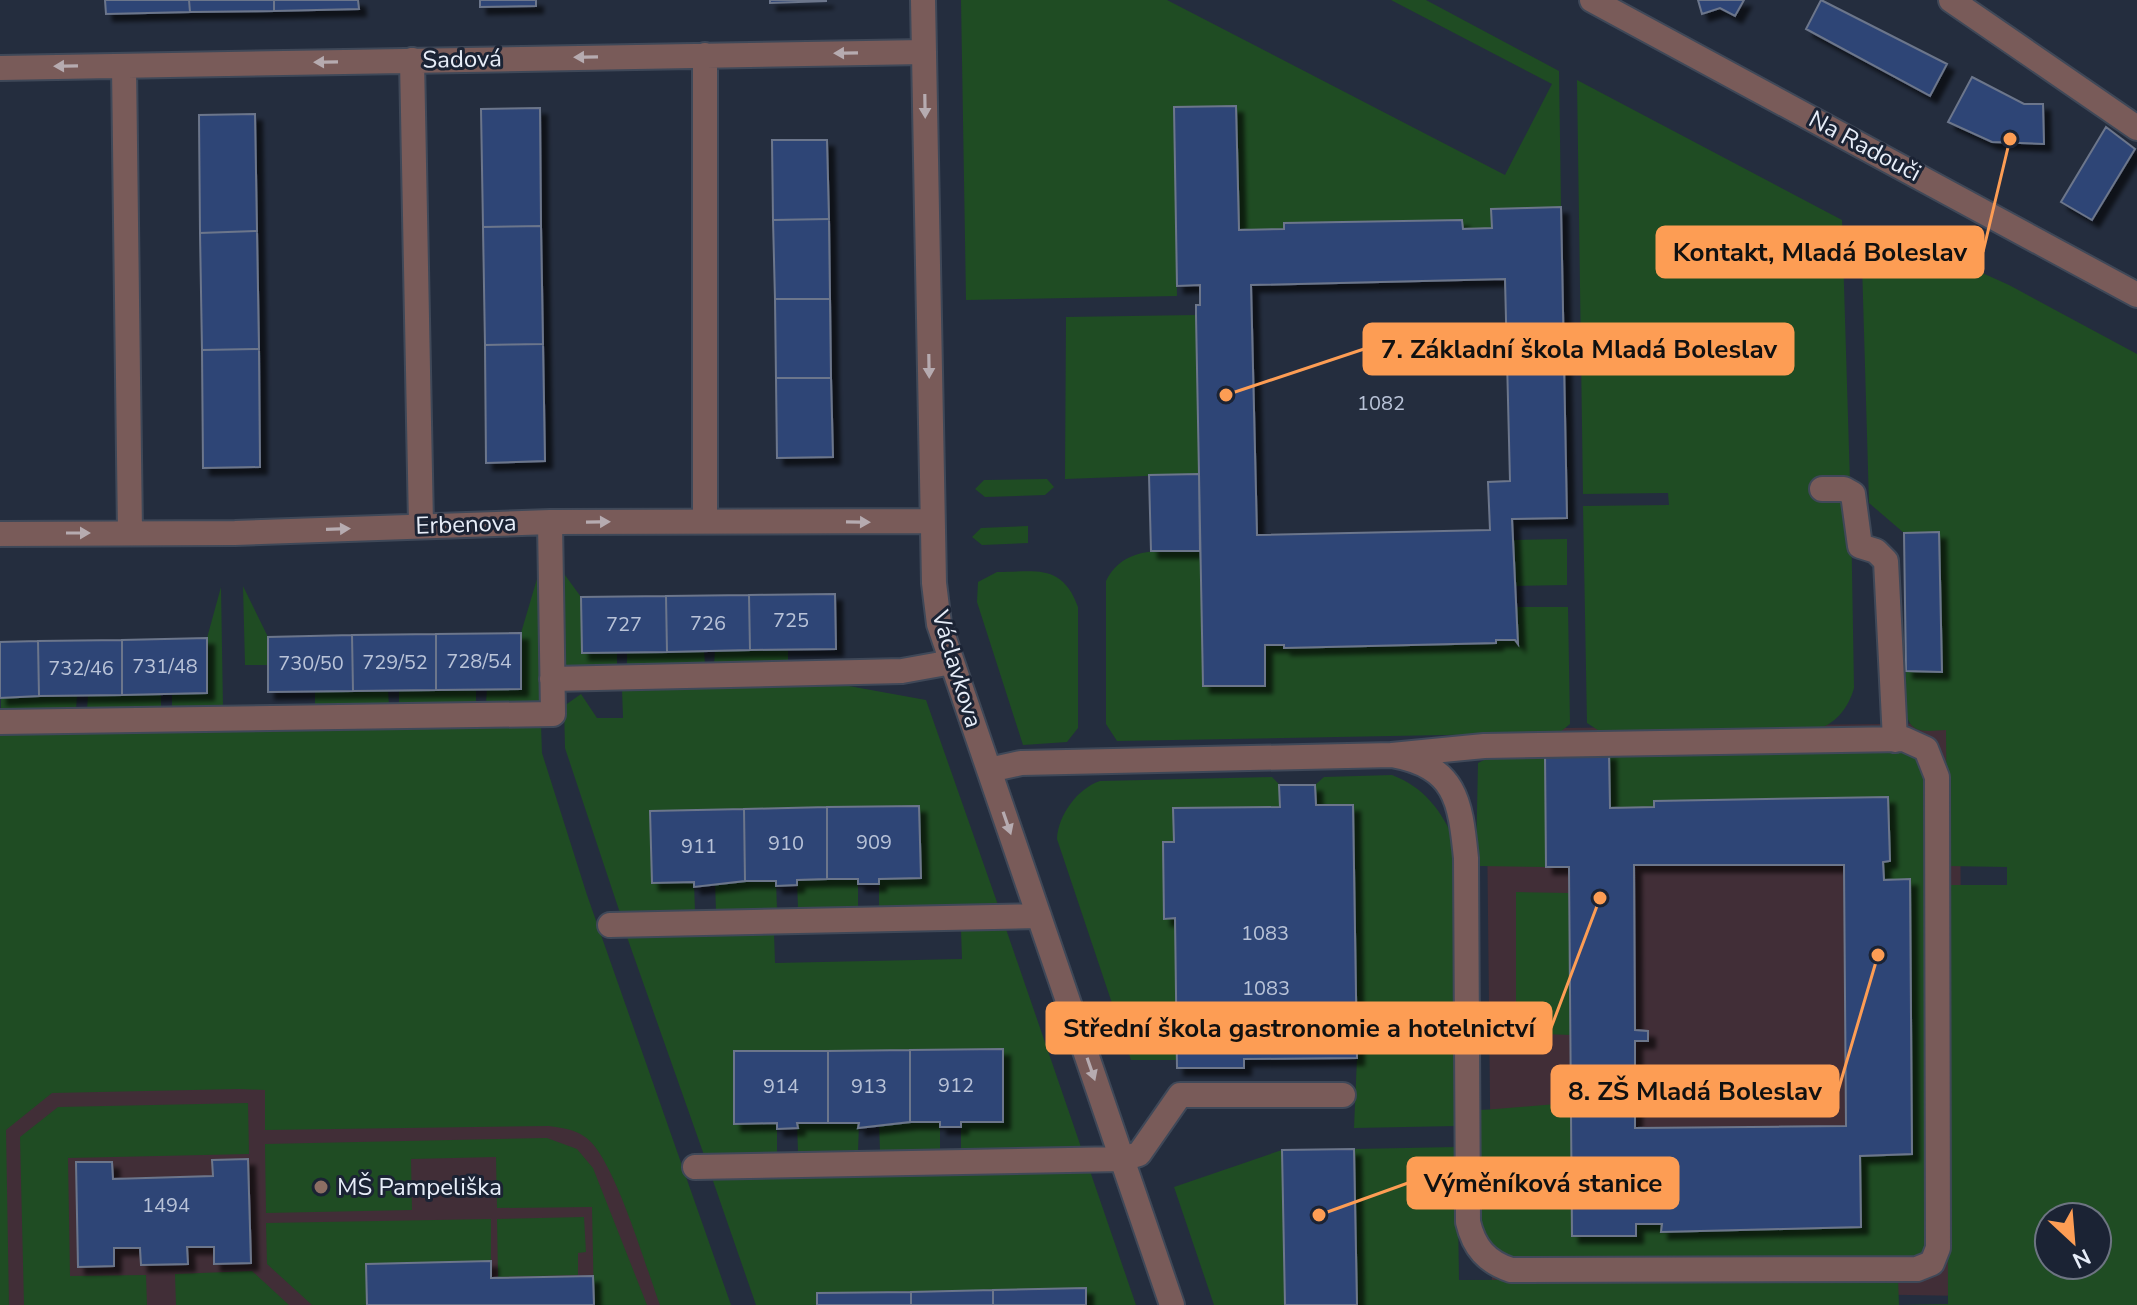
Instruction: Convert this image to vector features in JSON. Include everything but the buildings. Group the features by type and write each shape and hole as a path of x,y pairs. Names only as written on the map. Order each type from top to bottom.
{"street":[{"name":"Václavkova","path":"923,0 936,604 952,662 1172,1305"},
{"name":"Na Radouči","path":"1592,0 2137,295"},
{"path":"1951,0 2137,128"},
{"name":"Sadová","path":"0,68 924,52"},
{"path":"705,55 705,521"},
{"path":"412,60 421,525"},
{"path":"124,66 130,533"},
{"path":"1822,489 1844,489 1853,494 1860,546 1876,551 1886,561 1895,740"},
{"name":"Erbenova","path":"0,534 235,533 550,522 932,521"},
{"path":"0,722 553,714 550,522"},
{"path":"552,679 902,671 952,662"},
{"path":"989,770 1021,763 1392,755 1484,746 1895,740 1915,743 1926,749 1937,777 1938,1248 1932,1263 1917,1269 1511,1270 1494,1264 1483,1254 1472,1239 1468,1222 1466,858 1461,810 1454,791 1439,773 1419,760 1392,755"},
{"path":"610,925 1039,916"},
{"path":"695,1167 1122,1159 1139,1154 1180,1095 1343,1095"}],"shaded area":[{"path":"1959,723 1965,1296 1492,1288 1486,729"},
{"name":"MŠ Pampeliška","path":"596,1062 686,1305 0,1305 0,1069"}],"green space":[{"path":"961,0 1167,0 1505,175 1552,84 1391,0 1426,0 1559,71 1561,207 1492,209 1492,228 1463,229 1462,220 1285,223 1284,229 1239,230 1174,107 1177,296 966,300"},
{"path":"1577,80 1842,220 1850,483 1838,495 1851,513 1854,688 1840,715 1828,725 1813,731 1604,734 1587,723 1583,506 1669,505 1668,493 1583,494"},
{"path":"1861,229 1885,241 1891,232 2009,285 2137,354 2137,1305 1899,1305 1948,1304 1947,885 2007,885 2007,867 1947,866 1946,730 1923,731 1913,727 1905,705 1906,671 1941,672 1938,532 1904,533 1869,503"},
{"path":"1196,315 1199,474 1065,479 1066,317"},
{"path":"1047,479 1054,487 1045,495 985,497 975,489 984,480"},
{"path":"1028,526 1028,543 982,545 972,537 981,528"},
{"path":"1567,539 1567,585 1515,586 1513,540"},
{"path":"1160,551 1200,551 1203,686 1264,686 1265,645 1284,645 1285,648 1496,644 1496,640 1515,640 1517,644 1516,607 1568,607 1570,724 1559,733 1117,741 1106,724 1106,581 1114,569 1134,555"},
{"path":"562,571 581,597 582,652 617,652 617,666 564,667"},
{"path":"1036,571 1056,577 1072,593 1078,607 1078,728 1067,742 1023,745 977,602 978,582 997,572"},
{"path":"539,572 541,703 486,703 487,689 521,688 521,633"},
{"path":"243,586 268,637 268,665 245,665"},
{"path":"221,587 223,708 172,708 172,694 207,693 207,638"},
{"path":"788,650 788,662 714,664 715,651"},
{"path":"704,651 705,664 627,666 627,652"},
{"path":"838,684 926,700 998,905 879,907 879,879 921,878 919,806 651,811 652,883 694,882 695,912 620,913 565,748 564,706 581,694 597,718 623,718 622,689"},
{"path":"476,689 476,703 399,705 399,691"},
{"path":"388,691 389,705 315,706 315,692"},
{"path":"161,694 161,708 87,709 88,696"},
{"path":"77,696 76,709 1,710 1,698"},
{"path":"541,725 542,753 587,895 731,1305 660,1305 628,1214 607,1166 596,1148 577,1132 549,1126 265,1130 265,1090 239,1089 52,1093 6,1130 9,1305 0,1305 0,733"},
{"path":"1898,749 1918,757 1927,782 1929,1244 1924,1255 1912,1259 1515,1261 1496,1250 1477,1219 1477,1110 1547,1105 1571,1104 1572,1236 1636,1236 1636,1224 1662,1224 1662,1232 1861,1227 1860,1156 1912,1154 1910,879 1884,880 1883,862 1890,861 1888,797 1655,801 1654,807 1610,808 1609,753"},
{"path":"1545,754 1546,867 1480,866 1476,859 1478,763 1490,757"},
{"path":"1392,775 1414,786 1431,801 1455,842 1457,1126 1354,1128 1357,1058 1353,805 1316,805 1315,785 1324,777"},
{"path":"1272,777 1279,784 1280,807 1173,808 1174,842 1163,842 1165,919 1175,918 1177,1060 1131,1060 1057,839 1065,812 1077,796 1100,781"},
{"path":"858,879 858,908 798,909 797,880"},
{"path":"776,881 777,910 716,911 715,882"},
{"path":"1516,892 1569,893 1571,1035 1516,1033"},
{"path":"1006,929 1081,1147 961,1149 961,1122 1003,1121 1003,1050 734,1051 734,1124 777,1123 777,1154 704,1155 627,937 774,933 775,963 962,959 961,930"},
{"path":"248,1103 249,1154 68,1158 70,1276 146,1275 147,1305 24,1305 20,1137 58,1107"},
{"path":"940,1122 940,1150 880,1151 879,1123"},
{"path":"797,1123 859,1123 858,1152 798,1153"},
{"path":"547,1138 577,1149 593,1168 647,1305 594,1305 592,1207 497,1208 496,1157 411,1159 412,1210 266,1213 265,1144"},
{"path":"1457,1147 1459,1280 1898,1278 1899,1305 1357,1305 1354,1149"},
{"path":"1282,1150 1285,1305 1214,1305 1174,1187"},
{"path":"1090,1171 1136,1305 1086,1305 1085,1288 817,1293 817,1305 756,1305 712,1178"},
{"path":"584,1217 586,1252 578,1253 578,1275 498,1277 497,1219"},
{"path":"491,1219 491,1261 367,1264 367,1305 312,1305 267,1264 266,1223"},
{"path":"252,1271 289,1305 176,1305 175,1274"}],"place":[{"name":"Kontakt, Mladá Boleslav","path":"2010,139"},
{"name":"7. Základní škola Mladá Boleslav","path":"1226,395"},
{"name":"Střední škola gastronomie a hotelnictví","path":"1600,898"},
{"name":"8. ZŠ Mladá Boleslav","path":"1878,955"},
{"name":"MŠ Pampeliška","path":"321,1187"},
{"name":"Výměníková stanice","path":"1319,1215"}]}
